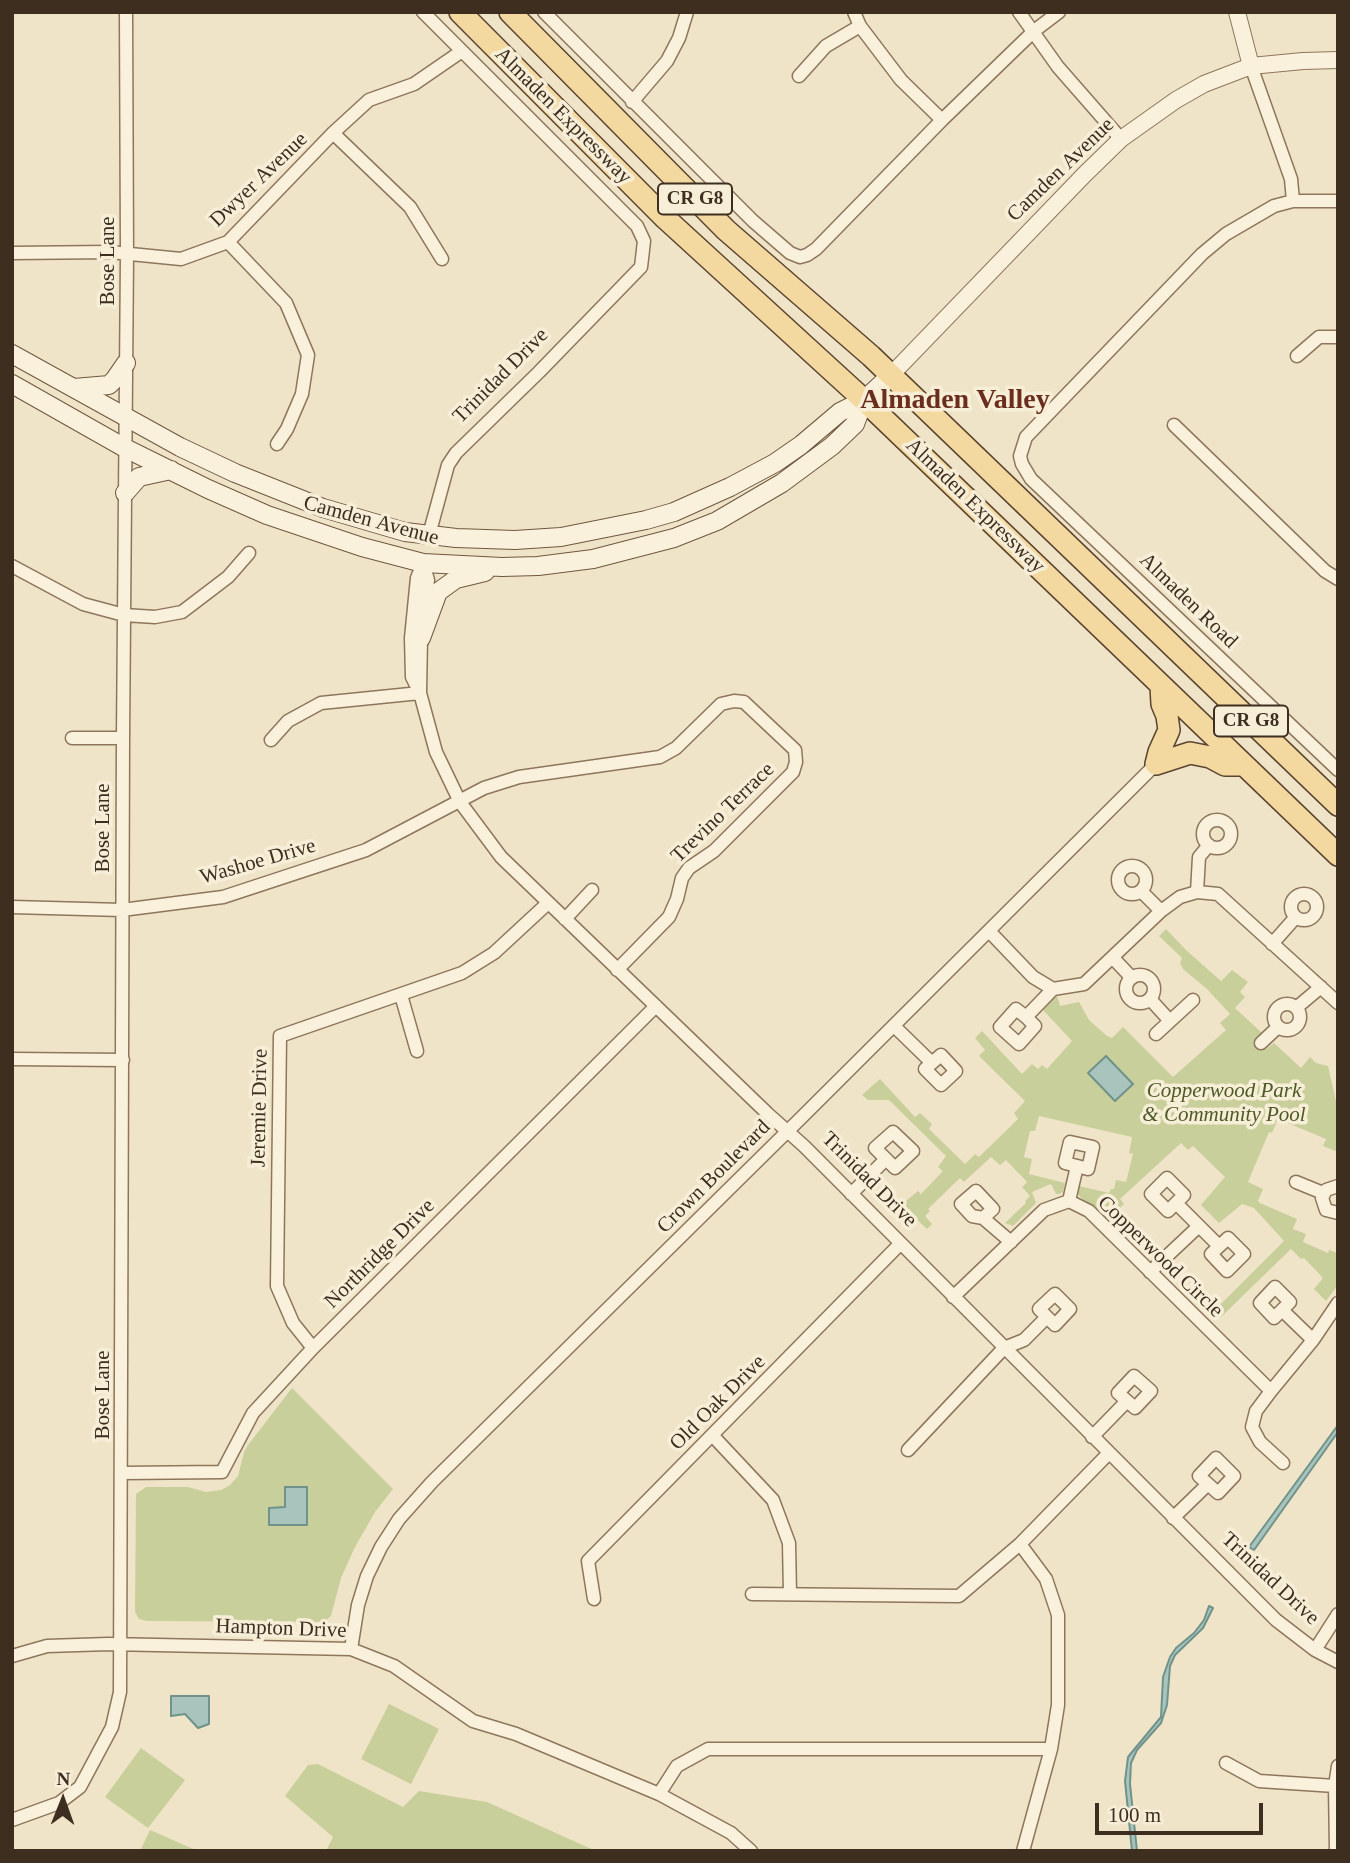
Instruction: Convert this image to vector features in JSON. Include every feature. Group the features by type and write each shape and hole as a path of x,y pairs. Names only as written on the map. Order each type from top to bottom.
{"main road":[{"name":"Almaden Expressway","path":"460,12 665,219 864,400 1338,855"},
{"name":"Almaden Expressway","path":"510,12 726,230 829,317 891,375 1338,805"},
{"name":"Camden Avenue","path":"12,354 180,447 303,501 405,532 456,538 514,540 561,537 674,512 775,463 840,412 864,400 891,375"},
{"path":"74,388 108,385 116,379 126,363"},
{"name":"Camden Avenue","path":"12,384 125,448 277,519 362,547 423,563 502,567 538,566 593,559 674,538 717,521 782,483 832,446 855,424 864,400"},
{"path":"125,493 139,477 171,470"},
{"name":"Trinidad Drive","path":"423,563 429,535"},
{"path":"421,638 438,592 456,579 502,567"},
{"path":"1156,764 1168,730 1161,686"},
{"path":"1156,764 1190,753 1210,757 1224,765 1244,765"}],"street":[{"name":"Bose Lane","path":"12,1820 59,1803 86,1779 116,1714 120,1692 126,12"},
{"path":"423,12 462,51"},
{"path":"544,12 753,221 790,253 800,257 816,249 942,120 1034,31 1059,12"},
{"path":"632,102 667,61 679,38 687,12"},
{"path":"854,12 860,26 901,80 942,120"},
{"path":"1019,12 1058,67 1121,139"},
{"path":"1237,12 1251,66 1290,179 1293,201 1338,201"},
{"path":"799,76 826,46 860,26"},
{"name":"Dwyer Avenue","path":"12,253 110,252 181,259 229,242 333,133 369,100 414,84 462,51"},
{"name":"Trinidad Drive","path":"429,535 448,465 456,453 641,267 644,241 637,226 462,51"},
{"name":"Camden Avenue","path":"891,375 1084,174 1121,139 1176,100 1204,84 1251,66 1338,60"},
{"path":"333,133 410,207 442,259"},
{"name":"Almaden Road","path":"1293,201 1274,206 1252,218 1226,234 1202,254 1026,437 1020,456 1031,479 1338,770"},
{"path":"229,242 286,303 307,355 302,394 287,429 276,444"},
{"path":"1297,356 1319,337 1338,337"},
{"path":"1174,425 1325,571 1338,579"},
{"path":"12,566 83,604 124,615 155,617 182,612 228,578 249,553"},
{"name":"Trinidad Drive","path":"423,563 428,580 421,638 421,693 436,752 460,802 500,857 788,1132 1276,1620 1315,1650 1338,1662"},
{"name":"Trinidad Drive","path":"421,693 412,677 411,638 417,578 423,563"},
{"path":"271,740 288,721 321,702 421,693"},
{"name":"Trevino Terrace","path":"460,802 485,788 519,777 660,757 676,748 721,705 734,701 749,705 794,750 796,762 793,772 714,851 689,867 682,878 669,917 617,970"},
{"path":"72,738 123,738"},
{"name":"Crown Boulevard","path":"351,1649 358,1605 367,1576 399,1519 447,1467 788,1132 1156,764"},
{"name":"Washoe Drive","path":"12,907 122,909 223,897 366,850 460,802"},
{"path":"1229,818 1230,840 1223,847 1209,845 1204,838 1206,825 1229,818"},
{"path":"1197,892 1199,857 1209,845"},
{"path":"1118,865 1131,866 1144,873 1146,882 1141,891 1129,894 1121,890 1118,865"},
{"path":"565,919 592,890"},
{"path":"1141,891 1161,911"},
{"path":"989,931 1033,977 1053,989 1084,985 1161,911 1180,897 1197,892 1218,894 1338,1003"},
{"path":"1315,892 1318,908 1315,916 1303,921 1296,918 1291,910 1295,897 1315,892"},
{"name":"Jeremie Drive","path":"313,1348 293,1323 277,1286 280,1036 462,973 494,953 548,903"},
{"path":"1272,944 1296,918"},
{"path":"1113,958 1132,978"},
{"path":"1141,975 1152,982 1154,991 1150,999 1137,1003 1129,998 1127,985 1132,978 1141,975"},
{"path":"1296,1009 1321,987"},
{"path":"1026,1017 1053,989"},
{"path":"401,995 417,1051"},
{"path":"1150,999 1170,1021"},
{"path":"1156,1034 1193,1000"},
{"path":"1285,1004 1296,1009 1300,1017 1297,1025 1286,1030 1278,1027 1274,1020 1277,1009 1285,1004"},
{"name":"Northridge Drive","path":"122,1473 222,1472 253,1413 313,1348 656,1006"},
{"path":"894,1026 932,1063"},
{"path":"1261,1043 1278,1027"},
{"path":"12,1059 123,1060"},
{"path":"851,1194 886,1159"},
{"path":"1069,1201 1077,1166"},
{"path":"1296,1182 1323,1193"},
{"path":"1338,1186 1330,1187 1323,1193 1322,1202 1326,1210 1338,1213"},
{"name":"Copperwood Circle","path":"953,1297 1044,1210 1069,1201 1089,1211 1271,1391"},
{"path":"1176,1203 1219,1246"},
{"path":"983,1218 1011,1242"},
{"path":"1150,1272 1199,1226"},
{"name":"Old Oak Drive","path":"594,1599 588,1561 900,1244"},
{"path":"1256,1285 1267,1295 1275,1287 1290,1303 1282,1310 1313,1340"},
{"path":"1283,1464 1260,1442 1252,1427 1256,1411 1313,1340 1338,1303"},
{"path":"908,1450 1004,1348 1024,1340 1047,1317"},
{"path":"1092,1437 1127,1401"},
{"path":"713,1436 774,1500 789,1543 790,1594"},
{"path":"752,1594 959,1596 1020,1544 1109,1453"},
{"path":"1173,1518 1208,1484"},
{"path":"1020,1544 1046,1579 1058,1615 1058,1705 1051,1749 1023,1851"},
{"path":"1315,1650 1338,1614"},
{"name":"Hampton Drive","path":"12,1656 47,1646 120,1644 351,1649 394,1666 473,1721 516,1734 659,1794 732,1833 751,1851"},
{"path":"659,1794 677,1766 708,1749 1051,1749"},
{"path":"1226,1763 1259,1781 1335,1786"},
{"path":"1336,1851 1335,1786 1338,1766"}],"green space":[{"name":"Copperwood Park & Community Pool","path":"1166,929 1221,981 1232,970 1248,982 1240,992 1245,997 1235,1008 1262,1033 1256,1039 1266,1049 1274,1043 1301,1068 1310,1057 1316,1063 1328,1066 1338,1110 1338,1152 1323,1146 1326,1139 1278,1119 1272,1133 1269,1132 1248,1182 1263,1189 1258,1201 1260,1203 1297,1219 1293,1229 1306,1234 1303,1242 1328,1253 1329,1250 1338,1253 1338,1285 1326,1301 1314,1289 1323,1278 1291,1249 1220,1318 1214,1311 1284,1241 1254,1208 1242,1204 1219,1223 1201,1205 1225,1177 1193,1146 1188,1150 1181,1143 1120,1199 1124,1204 1108,1220 1077,1192 1079,1186 1109,1193 1114,1189 1116,1180 1126,1182 1133,1154 1129,1153 1132,1137 1039,1116 1035,1131 1030,1131 1024,1157 1032,1159 1029,1174 1065,1183 1063,1192 1056,1194 1051,1184 1032,1192 1036,1203 1013,1226 1005,1223 1030,1196 1022,1187 1027,1182 1006,1160 1000,1165 991,1157 964,1182 960,1178 928,1209 930,1211 925,1216 932,1224 927,1229 901,1205 918,1191 921,1194 943,1171 938,1167 946,1156 889,1100 868,1100 862,1095 880,1079 915,1117 920,1113 932,1124 929,1129 965,1164 975,1154 979,1157 1018,1119 1014,1113 1025,1101 979,1056 985,1050 975,1038 982,1031 1022,1074 1032,1064 1038,1069 1042,1065 1047,1069 1072,1041 1042,1009 1051,997 1057,996 1060,1006 1079,1002 1089,1020 1107,1036 1112,1038 1123,1027 1173,1077 1226,1030 1220,1023 1230,1014 1207,989 1183,969 1180,963 1182,958 1159,936"},
{"path":"292,1388 393,1489 375,1512 355,1547 341,1578 331,1616 324,1622 139,1619 135,1612 136,1494 146,1487 188,1487 206,1492 221,1490 230,1485 238,1476 248,1445"},
{"path":"389,1704 439,1729 411,1784 361,1759"},
{"path":"141,1748 185,1780 148,1828 105,1797"},
{"path":"318,1764 403,1807 419,1791 487,1802 596,1851 326,1851 333,1837 285,1796 308,1765"},
{"path":"150,1830 198,1851 140,1851"}],"water":[{"path":"1106,1056 1133,1084 1115,1101 1088,1073"},
{"path":"1338,1425 1338,1432 1254,1550 1249,1547"},
{"path":"285,1487 307,1487 307,1525 269,1525 269,1508 285,1507"},
{"path":"1209,1606 1213,1608 1203,1628 1175,1655 1170,1666 1167,1705 1161,1723 1137,1750 1131,1763 1130,1784 1137,1851 1132,1851 1125,1781 1128,1757 1161,1717 1163,1677 1170,1657 1204,1620"},
{"path":"171,1696 209,1696 209,1724 198,1728 185,1714 171,1716"}],"district":[{"name":"Almaden Valley","path":"955,401"}]}
